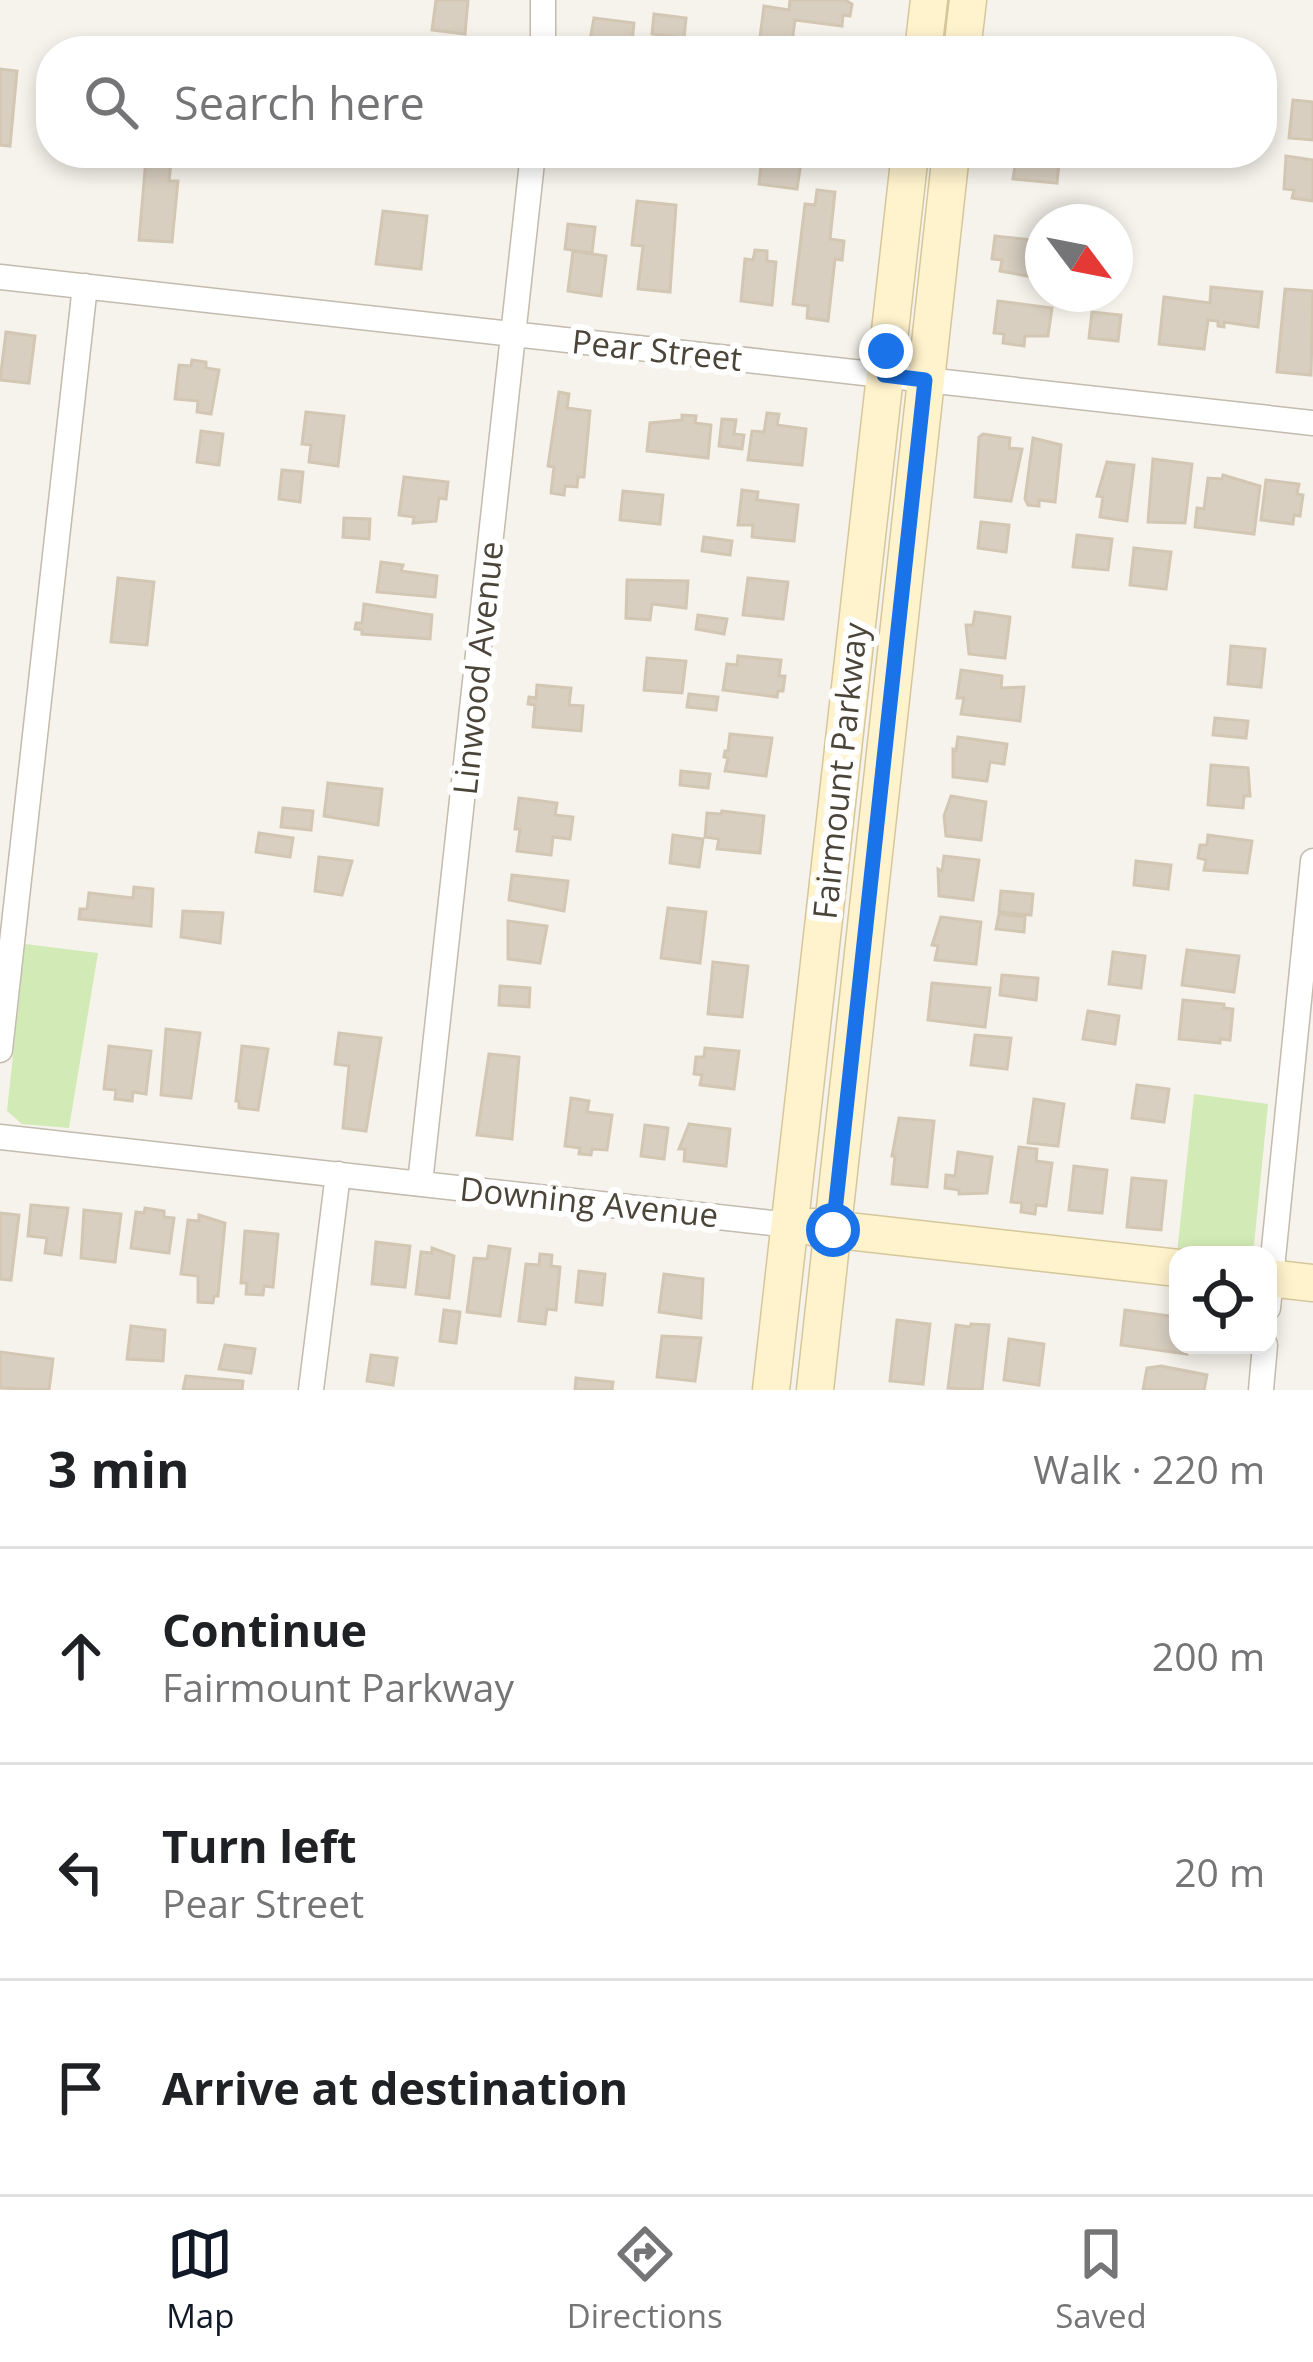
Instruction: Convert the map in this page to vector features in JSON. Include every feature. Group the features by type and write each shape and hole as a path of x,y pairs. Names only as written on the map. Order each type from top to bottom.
{"street":[{"path":"543,0 543,36"},
{"path":"925,36 929,0"},
{"path":"964,36 968,0"},
{"name":"Linwood Avenue","path":"420,1184 532,168"},
{"name":"Fairmount Parkway","path":"771,1390 908,168"},
{"name":"Fairmount Parkway","path":"815,1390 948,168"},
{"name":"Pear Street","path":"0,277 1313,423"},
{"path":"0,1050 85,286"},
{"path":"1273,1246 1313,861"},
{"name":"Downing Avenue","path":"0,1136 1169,1267"},
{"path":"311,1390 338,1174"},
{"path":"1277,1287 1313,1283"},
{"path":"1261,1390 1264,1354"}],"green space":[{"path":"25,944 98,953 69,1128 22,1124 7,1111"},
{"path":"1194,1094 1268,1104 1254,1245 1178,1246"}],"building":[{"path":"436,0 468,0 465,34 432,30"},
{"path":"790,0 852,4 850,16 843,15 842,26 795,20 793,36 760,36 764,6 789,10"},
{"path":"654,14 686,18 684,36 652,34"},
{"path":"594,18 634,23 633,36 591,36"},
{"path":"0,69 17,71 10,146 0,145"},
{"path":"1293,100 1313,102 1313,140 1289,138"},
{"path":"1286,156 1313,160 1313,201 1292,198 1294,190 1284,189"},
{"path":"145,168 170,168 169,181 178,181 172,242 139,240"},
{"path":"761,168 800,168 797,189 759,184"},
{"path":"1015,168 1058,168 1057,183 1013,179"},
{"path":"817,190 835,192 830,239 844,241 842,260 835,259 828,321 807,318 808,306 793,304 805,204 815,205"},
{"path":"637,201 676,205 670,292 638,289 643,246 632,245"},
{"path":"383,211 427,216 421,269 376,264"},
{"path":"568,224 595,227 592,253 565,249"},
{"path":"995,236 1025,239 1025,276 1000,271 1002,260 992,259"},
{"path":"755,250 767,251 767,261 776,262 772,305 741,301 745,259 753,260"},
{"path":"573,251 606,256 601,296 568,291"},
{"path":"1211,287 1262,292 1258,327 1224,322 1224,327 1208,320 1204,349 1159,344 1164,297 1210,303"},
{"path":"1285,289 1313,291 1311,375 1277,372"},
{"path":"998,301 1025,304 1025,312 1051,312 1048,336 1025,336 1024,346 1003,343 1004,334 994,333"},
{"path":"1092,312 1121,315 1118,341 1089,338"},
{"path":"6,332 35,336 29,383 0,380"},
{"path":"192,360 219,370 211,414 197,412 198,401 175,399 179,365 191,366"},
{"path":"559,392 569,394 567,408 590,411 584,477 578,477 577,487 565,486 564,495 551,493 554,467 548,466"},
{"path":"306,412 344,416 338,466 309,462 311,445 302,444"},
{"path":"767,413 779,414 777,425 806,429 802,465 748,460 752,431 764,432"},
{"path":"682,415 696,416 695,423 711,425 708,458 647,451 650,423 682,420"},
{"path":"722,419 736,420 734,434 744,435 742,449 719,446"},
{"path":"201,431 223,434 219,465 197,462"},
{"path":"983,434 1010,438 1009,448 1022,449 1011,501 975,497"},
{"path":"1033,438 1061,445 1055,502 1039,500 1039,506 1028,505 1025,499"},
{"path":"1153,459 1192,464 1185,523 1148,522"},
{"path":"1107,462 1134,465 1127,521 1100,517 1103,497 1097,496"},
{"path":"282,470 303,472 300,502 279,499"},
{"path":"1223,475 1260,486 1254,534 1195,527 1197,508 1204,509 1208,478 1222,479"},
{"path":"404,477 448,482 446,499 439,498 436,521 413,523 414,517 399,515"},
{"path":"1266,480 1299,484 1297,494 1303,495 1300,516 1294,515 1293,524 1261,520"},
{"path":"742,490 758,492 757,500 798,505 794,541 752,537 753,525 738,525"},
{"path":"623,491 663,495 660,524 620,520"},
{"path":"344,518 370,519 369,539 343,537"},
{"path":"981,522 1009,525 1006,552 978,548"},
{"path":"1077,535 1112,539 1108,570 1073,567"},
{"path":"704,537 732,541 730,555 702,551"},
{"path":"1134,548 1171,552 1166,589 1130,585"},
{"path":"381,562 403,565 401,571 437,576 435,597 377,592"},
{"path":"118,578 154,582 147,645 111,642"},
{"path":"748,578 788,582 783,619 743,615"},
{"path":"627,580 688,581 686,608 652,604 650,620 626,618"},
{"path":"364,604 432,615 430,639 362,634 355,629 356,623 362,623"},
{"path":"975,612 1010,617 1005,658 969,654 966,625 973,625"},
{"path":"698,615 727,619 724,634 696,629"},
{"path":"1231,646 1265,649 1261,687 1228,684"},
{"path":"738,656 781,660 783,691 777,697 723,690 727,664 737,665"},
{"path":"647,658 686,661 682,693 644,690"},
{"path":"961,670 1002,676 1001,688 1024,687 1020,721 961,714 964,698 957,698"},
{"path":"537,685 571,688 569,705 583,706 581,731 533,727 535,705 528,704 529,697 536,698"},
{"path":"689,694 718,697 716,710 687,707"},
{"path":"1215,718 1248,721 1246,738 1213,735"},
{"path":"730,734 772,738 766,776 725,771"},
{"path":"958,737 1007,744 1004,764 990,762 987,781 953,777"},
{"path":"1211,765 1248,768 1250,796 1244,796 1243,808 1208,805"},
{"path":"681,771 710,774 708,788 680,785"},
{"path":"328,783 382,789 378,825 324,816"},
{"path":"951,796 986,802 981,840 946,836 944,816"},
{"path":"519,798 557,803 555,815 573,817 570,839 553,837 551,855 517,851"},
{"path":"283,808 313,811 311,830 281,827"},
{"path":"707,813 764,816 760,853 717,849 719,839 705,837"},
{"path":"259,833 293,838 290,857 256,852"},
{"path":"673,835 703,839 699,867 670,863"},
{"path":"1208,835 1252,841 1247,873 1204,870 1206,860 1198,858"},
{"path":"944,856 979,860 973,900 939,896 938,869 942,871"},
{"path":"319,857 352,861 342,895 315,891"},
{"path":"1136,861 1171,865 1168,889 1134,885"},
{"path":"512,875 568,881 564,911 509,900"},
{"path":"134,887 153,889 151,926 79,919 80,909 87,909 89,893 133,898"},
{"path":"1001,891 1033,894 1031,915 999,912"},
{"path":"668,908 706,912 700,963 661,958"},
{"path":"183,911 223,913 220,943 181,937"},
{"path":"999,914 1025,917 1024,932 996,929"},
{"path":"941,917 981,922 976,964 935,960 938,946 932,945"},
{"path":"508,921 547,926 540,963 508,959"},
{"path":"1187,950 1239,956 1234,992 1182,985"},
{"path":"1113,952 1145,956 1141,988 1109,984"},
{"path":"713,962 748,966 742,1017 708,1014"},
{"path":"1002,975 1038,978 1036,1000 1000,995"},
{"path":"932,983 990,988 985,1027 928,1020"},
{"path":"500,986 530,988 529,1007 499,1005"},
{"path":"1183,1000 1233,1009 1230,1040 1179,1039"},
{"path":"1088,1011 1119,1016 1115,1044 1083,1039"},
{"path":"166,1029 200,1033 191,1098 161,1095"},
{"path":"339,1033 381,1038 366,1131 343,1128 349,1066 335,1064"},
{"path":"975,1035 1011,1038 1007,1069 971,1065"},
{"path":"109,1046 151,1051 146,1094 133,1092 132,1101 115,1099 116,1090 104,1089"},
{"path":"242,1046 268,1049 258,1110 239,1108 236,1101"},
{"path":"705,1048 739,1051 734,1089 700,1085 702,1075 694,1074 696,1057 704,1057"},
{"path":"489,1054 519,1057 512,1139 477,1135"},
{"path":"1137,1085 1169,1089 1164,1122 1132,1118"},
{"path":"571,1098 589,1101 587,1112 612,1115 607,1150 579,1154 580,1148 565,1146"},
{"path":"1034,1099 1064,1104 1058,1146 1028,1143"},
{"path":"899,1118 934,1121 927,1187 892,1184"},
{"path":"689,1124 730,1129 726,1166 684,1161 685,1149 679,1149"},
{"path":"645,1125 668,1128 664,1159 641,1156"},
{"path":"1019,1147 1037,1149 1036,1161 1052,1163 1046,1206 1036,1205 1035,1214 1021,1212 1022,1203 1011,1202"},
{"path":"958,1152 992,1157 987,1193 959,1194 959,1190 945,1188 946,1175 955,1176"},
{"path":"1074,1166 1107,1170 1102,1213 1069,1210"},
{"path":"1132,1178 1166,1181 1161,1230 1127,1227"},
{"path":"31,1205 68,1208 61,1255 45,1253 47,1238 28,1236"},
{"path":"145,1208 174,1218 169,1253 131,1248 136,1212 144,1213"},
{"path":"84,1210 121,1214 115,1262 81,1258"},
{"path":"0,1213 19,1215 11,1280 0,1279"},
{"path":"199,1215 225,1223 218,1296 213,1303 198,1302 198,1276 181,1274 188,1220 199,1221"},
{"path":"245,1231 278,1234 273,1287 264,1286 263,1295 246,1294 247,1283 241,1283"},
{"path":"376,1242 410,1246 405,1287 372,1284"},
{"path":"489,1246 510,1249 500,1316 467,1312 474,1258 487,1259"},
{"path":"432,1248 454,1256 449,1298 416,1294 421,1252 432,1253"},
{"path":"540,1254 552,1255 551,1266 560,1267 556,1310 547,1309 545,1324 519,1321 526,1264 539,1265"},
{"path":"579,1271 605,1274 602,1305 576,1302"},
{"path":"664,1274 703,1279 701,1318 659,1312"},
{"path":"444,1310 460,1312 456,1343 440,1341"},
{"path":"1125,1310 1169,1316 1169,1352 1121,1345"},
{"path":"897,1320 930,1324 923,1384 890,1381"},
{"path":"956,1325 989,1325 982,1390 948,1388"},
{"path":"131,1326 165,1330 163,1361 127,1359"},
{"path":"662,1336 701,1338 695,1381 657,1377"},
{"path":"1009,1339 1044,1344 1039,1385 1004,1380"},
{"path":"225,1345 255,1349 251,1373 219,1369"},
{"path":"0,1352 53,1359 49,1390 0,1388"},
{"path":"371,1355 397,1358 393,1385 367,1381"},
{"path":"1161,1366 1207,1375 1204,1390 1143,1390 1147,1368"},
{"path":"186,1376 243,1381 242,1390 183,1390"},
{"path":"576,1378 613,1382 612,1390 575,1390"}],"route":[{"path":"833,1230 925,380 884,375 886,351"}]}
